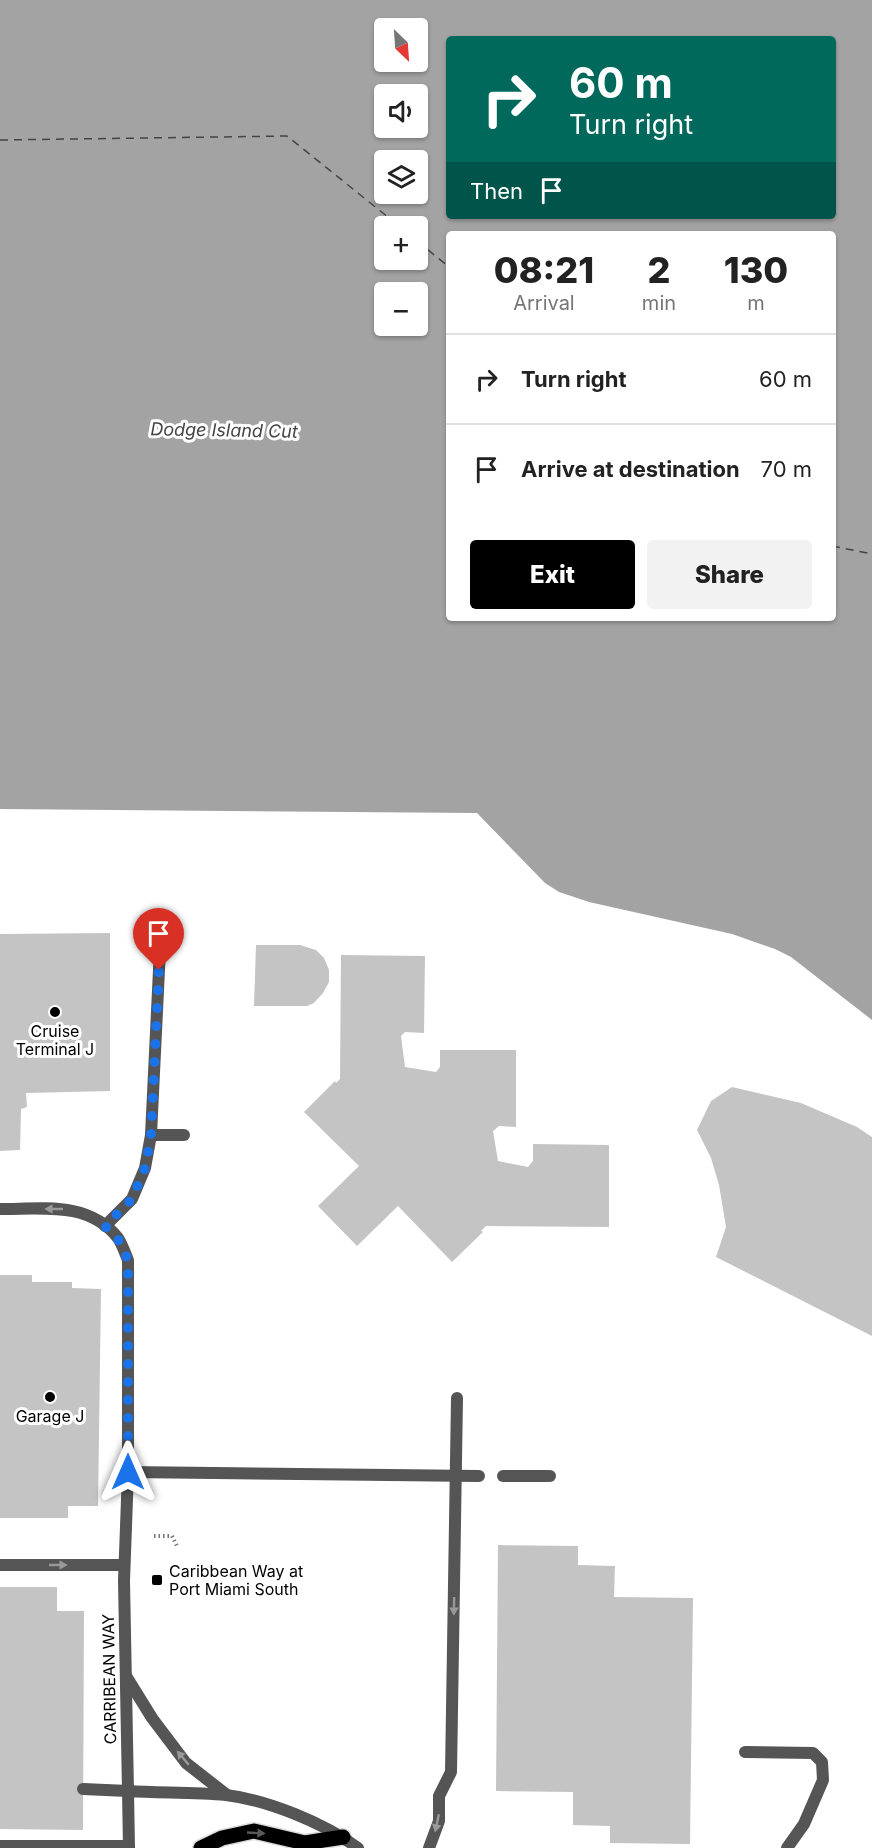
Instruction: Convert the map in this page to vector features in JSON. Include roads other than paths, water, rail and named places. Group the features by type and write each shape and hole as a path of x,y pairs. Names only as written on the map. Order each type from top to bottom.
{"main road":[{"path":"201,1848 222,1838 254,1831 305,1843 343,1837"}],"street":[{"path":"105,1226 132,1199 145,1168 151,1135 160,950"},
{"path":"151,1135 184,1134"},
{"name":"CARRIBEAN WAY","path":"0,1209 65,1209 86,1213 105,1226 118,1239 128,1260 128,1472 124,1565 129,1847"},
{"path":"429,1848 439,1821 439,1796 451,1772 457,1398"},
{"path":"128,1472 479,1476"},
{"path":"503,1476 550,1476"},
{"path":"0,1565 124,1565"},
{"path":"126,1676 152,1718 186,1763 227,1795"},
{"path":"745,1752 813,1753 822,1762 823,1780 804,1824 787,1848"},
{"path":"83,1789 227,1795 271,1806 305,1818 343,1837 358,1848"},
{"path":"0,1846 129,1847"}],"water":[{"name":"Dodge Island Cut","path":"0,0 872,0 872,1020 791,957 775,949 732,934 589,902 559,892 545,883 477,813 0,809"}],"place":[{"name":"Cruise Terminal J","path":"55,1012"},
{"name":"Garage J","path":"50,1397"},
{"name":"Caribbean Way at Port Miami South","path":"157,1580"}]}
